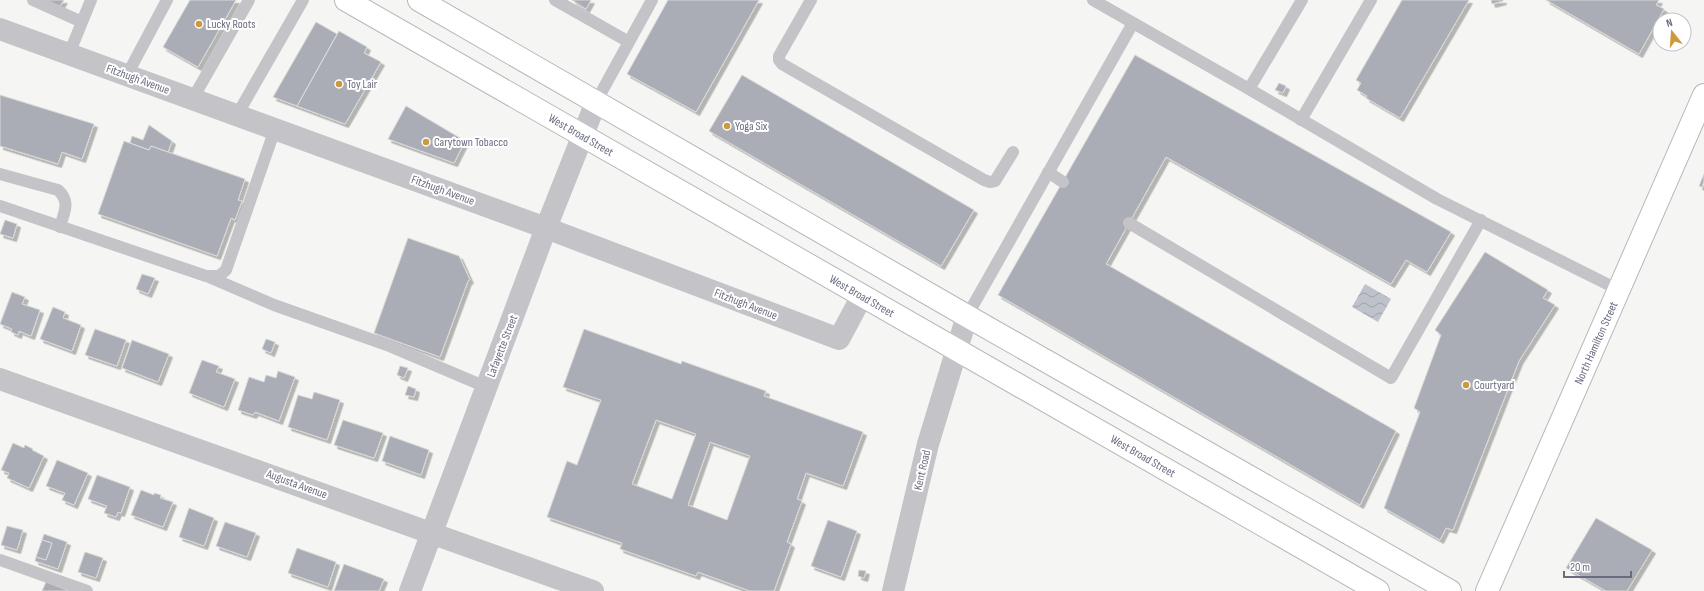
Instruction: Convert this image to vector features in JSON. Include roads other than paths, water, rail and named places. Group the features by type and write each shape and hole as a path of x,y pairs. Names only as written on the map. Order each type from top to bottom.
{"main road":[{"name":"West Broad Street","path":"346,0 1378,591"},
{"path":"420,0 967,316 1450,591"},
{"name":"North Hamilton Street","path":"1487,591 1704,95"}],"street":[{"name":"Fitzhugh Avenue","path":"0,29 546,228 839,339 862,296"},
{"name":"Lafayette Street","path":"410,591 546,228 596,102"},
{"path":"957,350 967,316"},
{"name":"Kent Road","path":"893,591 928,444 957,350"},
{"name":"Augusta Avenue","path":"0,379 593,591"}],"lane":[{"path":"33,0 82,22"},
{"path":"69,54 91,0"},
{"path":"127,75 166,0"},
{"path":"192,100 249,0"},
{"path":"237,115 303,0"},
{"path":"555,0 629,42"},
{"path":"596,102 652,0"},
{"path":"811,0 779,56 779,60 782,64 984,180 990,182 995,181 1013,152"},
{"path":"1093,0 1437,199 1619,290"},
{"path":"1249,89 1302,0"},
{"path":"1301,120 1371,0"},
{"path":"967,316 1132,23"},
{"path":"206,276 219,276 226,270 275,129"},
{"path":"1048,172 1063,182"},
{"path":"0,174 58,190 65,196 66,205 60,227"},
{"path":"0,206 206,276 274,305 387,345 486,387"},
{"path":"1129,223 1391,378 1481,220"},
{"path":"0,560 87,591"}],"water":[{"path":"1365,284 1391,299 1378,322 1352,307"}],"place":[{"name":"Lucky Roots","path":"199,24"},
{"name":"Toy Lair","path":"339,84"},
{"name":"Yoga Six","path":"727,126"},
{"name":"Carytown Tobacco","path":"426,142"},
{"name":"Courtyard","path":"1466,385"}]}
